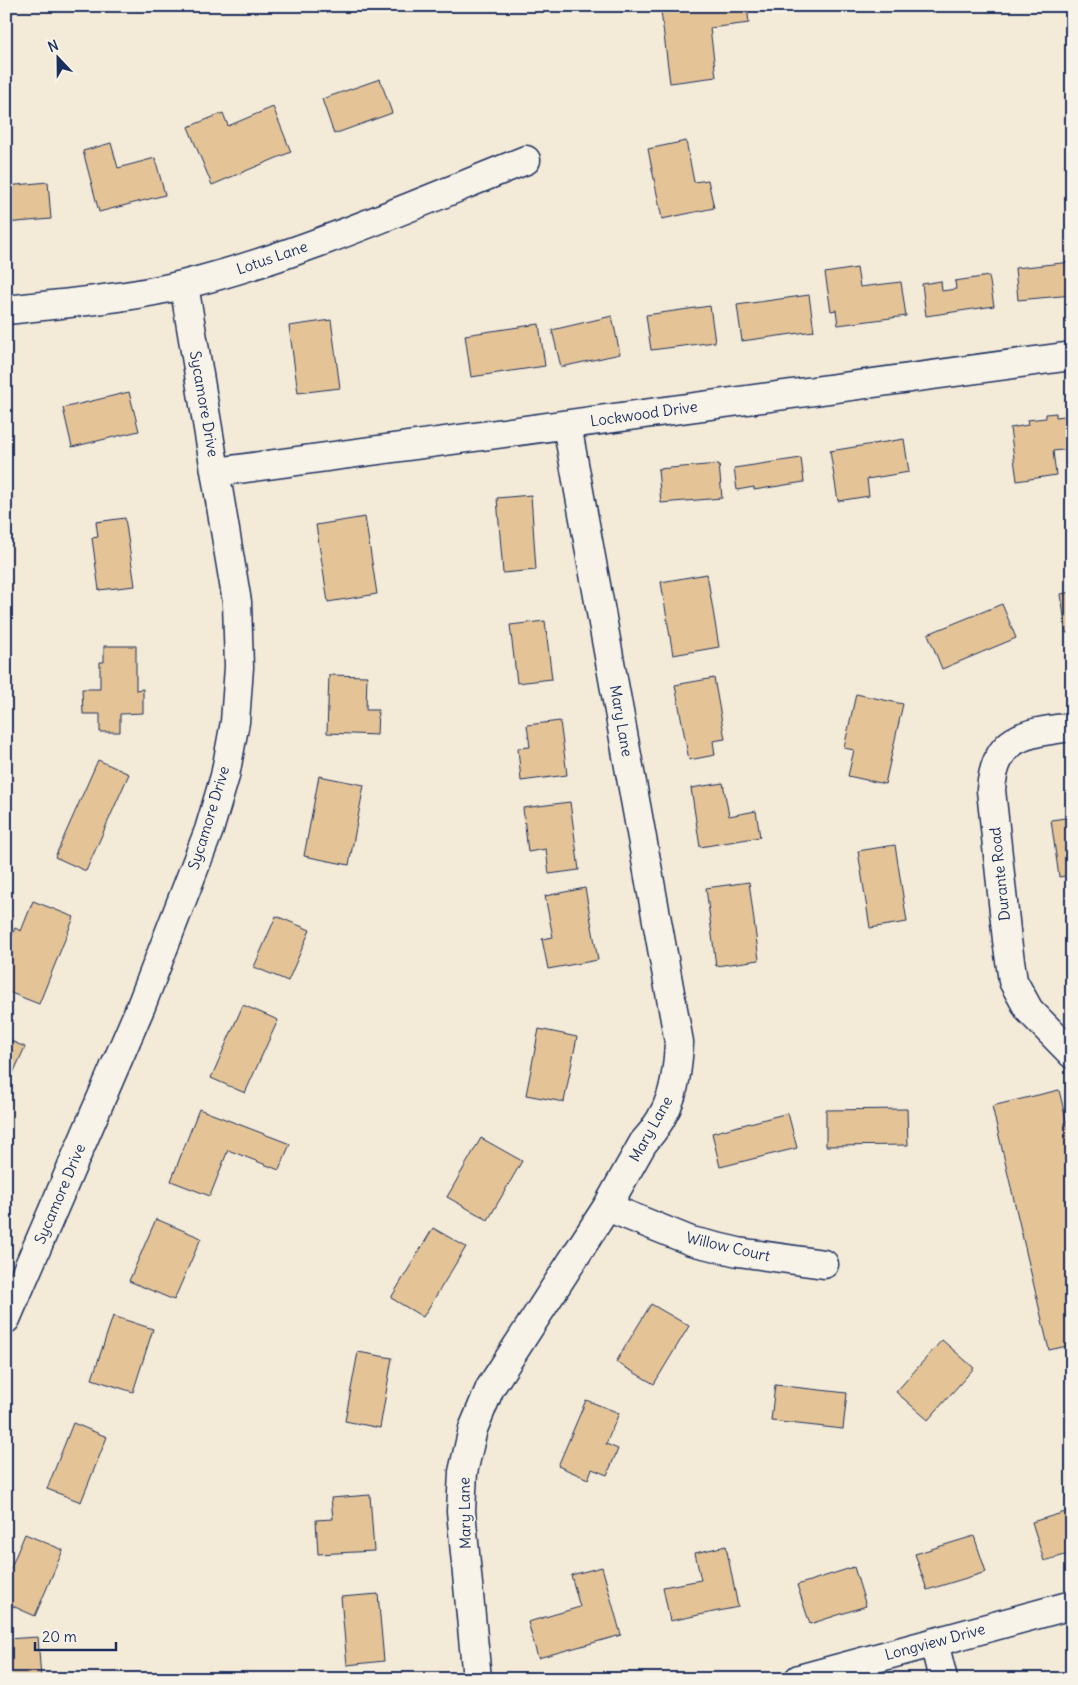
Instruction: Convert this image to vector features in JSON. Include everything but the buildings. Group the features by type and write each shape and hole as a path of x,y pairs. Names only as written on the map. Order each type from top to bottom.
{"street":[{"name":"Lotus Lane","path":"6,310 147,292 184,285 244,269 311,245 526,160"},
{"name":"Sycamore Drive","path":"6,1319 140,1006 209,830 225,776 234,722 239,658 236,602 184,285"},
{"name":"Lockwood Drive","path":"216,472 1072,356"},
{"name":"Mary Lane","path":"477,1679 461,1511 463,1472 473,1429 490,1388 607,1207 668,1106 677,1076 679,1042 566,425"},
{"name":"Durante Road","path":"1072,727 1031,732 1014,740 1000,754 992,773 991,790 1013,981 1029,1010 1072,1054"},
{"name":"Willow Court","path":"607,1207 691,1241 738,1252 824,1264"},
{"name":"Longview Drive","path":"799,1679 1072,1605"},
{"path":"934,1642 943,1679"}]}
